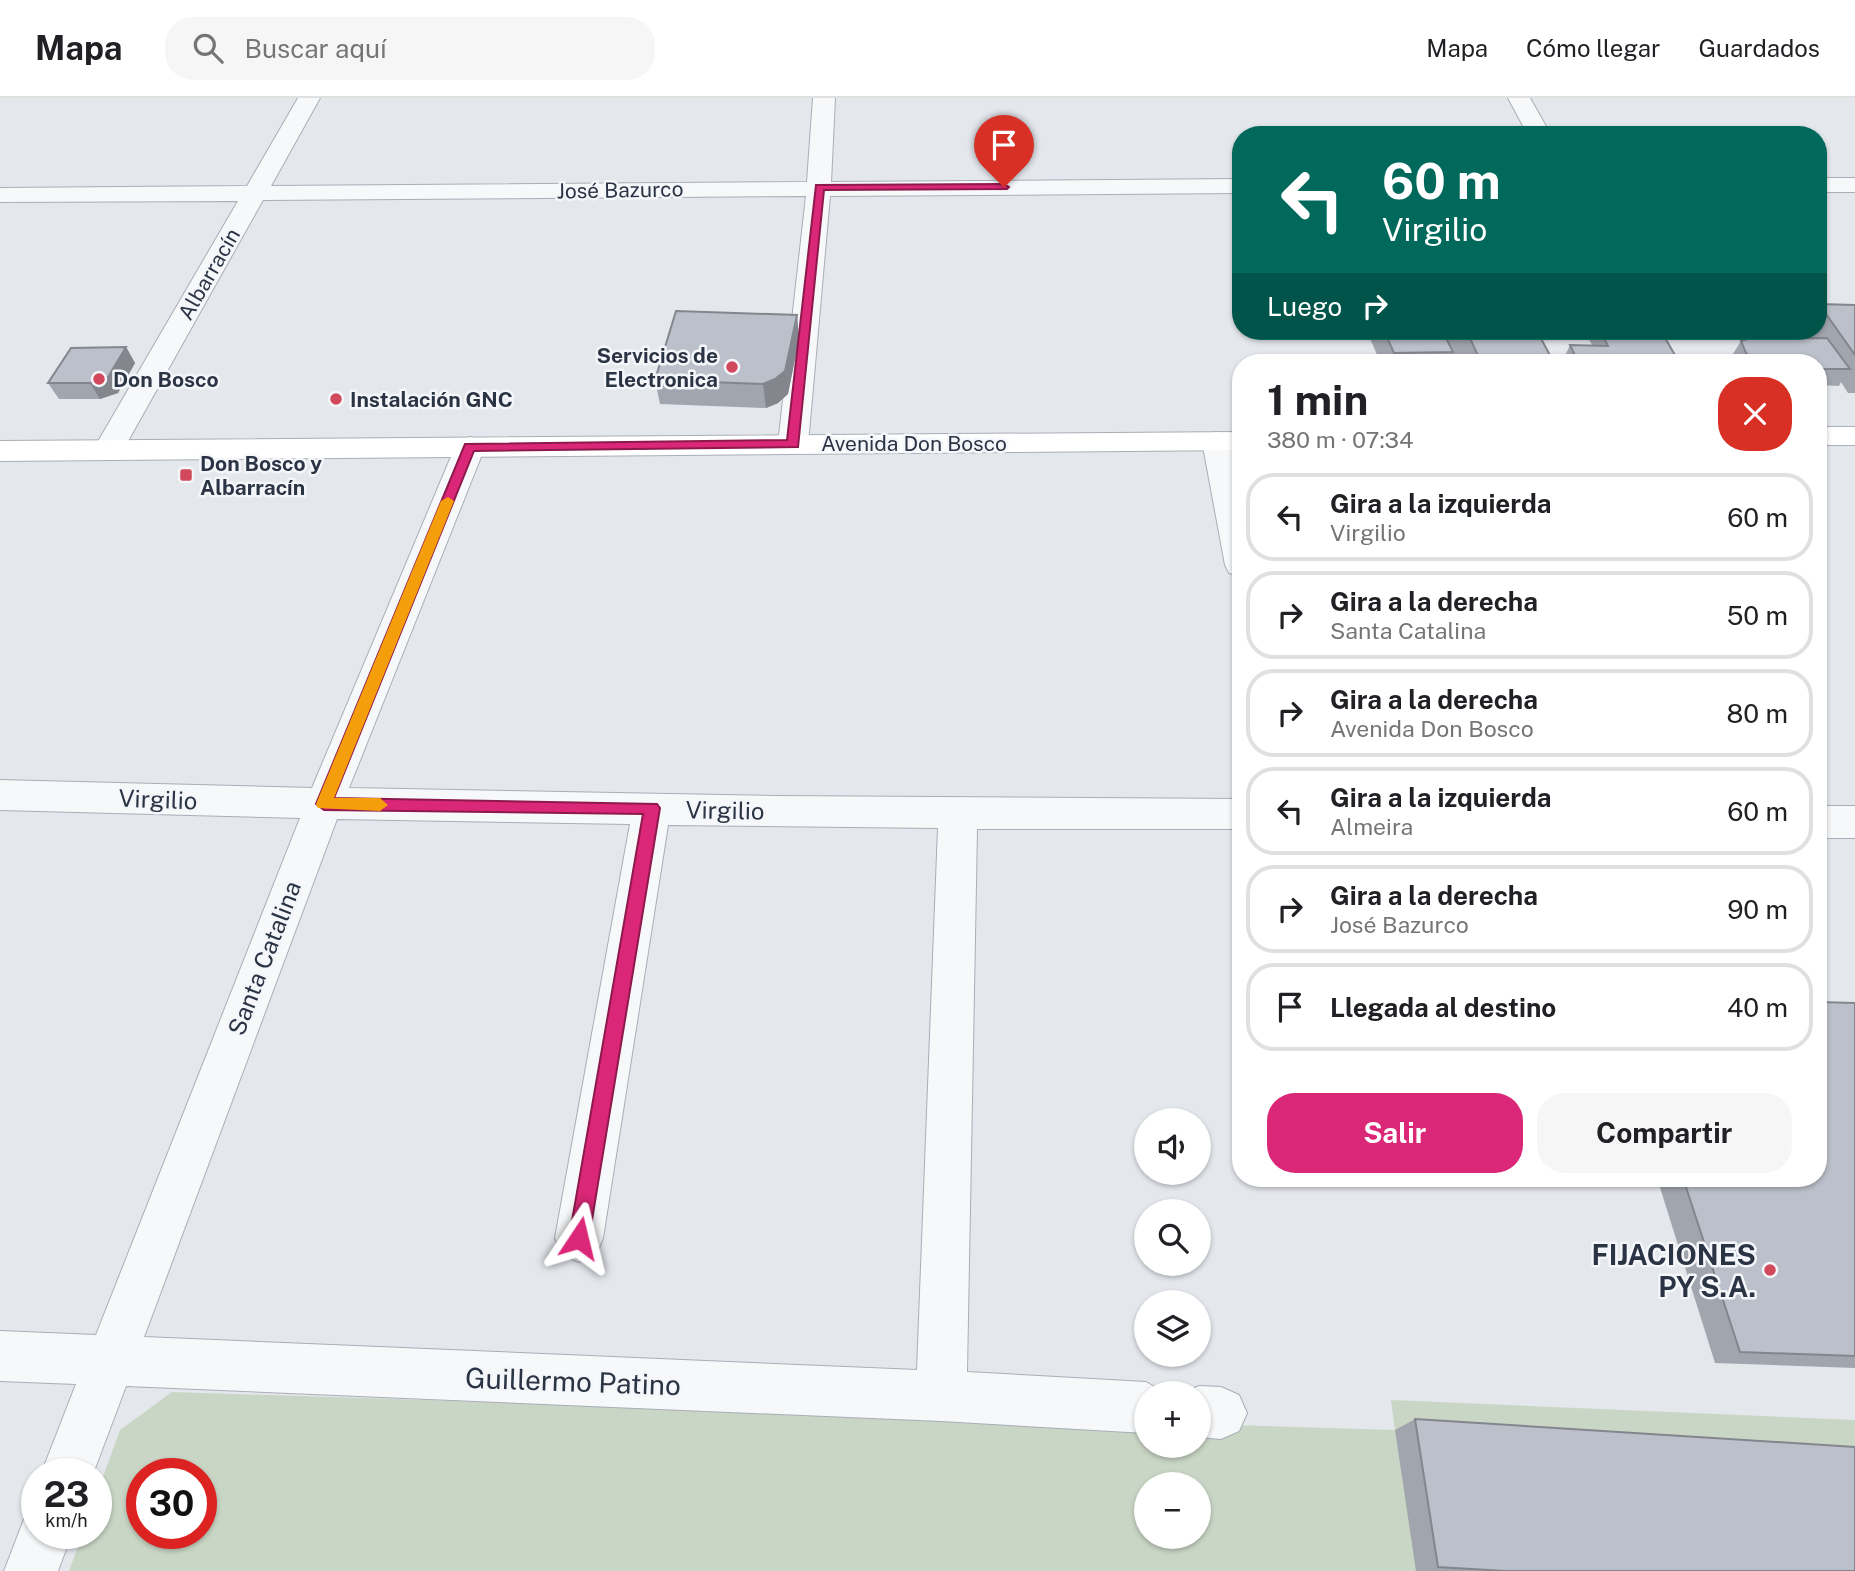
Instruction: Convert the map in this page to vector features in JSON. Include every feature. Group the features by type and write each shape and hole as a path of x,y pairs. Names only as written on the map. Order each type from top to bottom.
{"main road":[{"path":"1827,436 1855,436"},
{"name":"Avenida Don Bosco","path":"0,451 1229,441"}],"street":[{"name":"Albarracín","path":"108,450 309,98"},
{"path":"793,444 819,187 824,98"},
{"path":"1519,98 1536,126"},
{"path":"1827,185 1855,185"},
{"name":"José Bazurco","path":"0,195 1232,186"},
{"path":"1229,441 1232,472"},
{"name":"Santa Catalina","path":"73,1458 324,804 470,447"},
{"name":"Virgilio","path":"0,795 324,804 958,815 1232,814"},
{"path":"579,1238 652,808"},
{"path":"941,1396 958,815"},
{"path":"1827,821 1855,822"},
{"name":"Guillermo Patino","path":"0,1356 941,1396 1134,1407"},
{"path":"31,1571 39,1549"}],"green space":[{"path":"172,1392 1134,1423 1134,1458 1211,1458 1211,1424 1395,1430 1391,1400 1855,1420 1855,1571 69,1571 77,1549 112,1549 112,1458 110,1458 120,1430"}],"building":[{"path":"1827,304 1855,305 1855,355 1827,315"},
{"name":"Servicios de Electronica","path":"676,311 797,315 785,371 763,384 655,380"},
{"path":"1827,338 1850,369 1827,369 1827,354 1747,354 1741,341"},
{"path":"1388,340 1447,340 1453,352 1394,353"},
{"path":"1471,340 1542,340 1549,354 1477,354"},
{"path":"1605,340 1666,340 1674,354 1574,354 1570,345 1608,346"},
{"path":"126,347 108,377 90,383 48,383 71,348"},
{"name":"FIJACIONES PY S.A.","path":"1827,1002 1855,1003 1855,1356 1740,1352 1686,1187 1827,1187"},
{"path":"1415,1419 1855,1447 1855,1571 1505,1571 1438,1567"}],"slow traffic":[{"path":"380,805 324,804 448,501"}],"place":[{"name":"Servicios de Electronica","path":"732,367"},
{"name":"Don Bosco","path":"99,379"},
{"name":"Instalación GNC","path":"336,399"},
{"name":"Don Bosco y Albarracín","path":"186,475"},
{"name":"FIJACIONES PY S.A.","path":"1770,1270"}],"route":[{"path":"579,1238 652,808 324,804 470,447 793,444 819,187 1004,187"}]}
